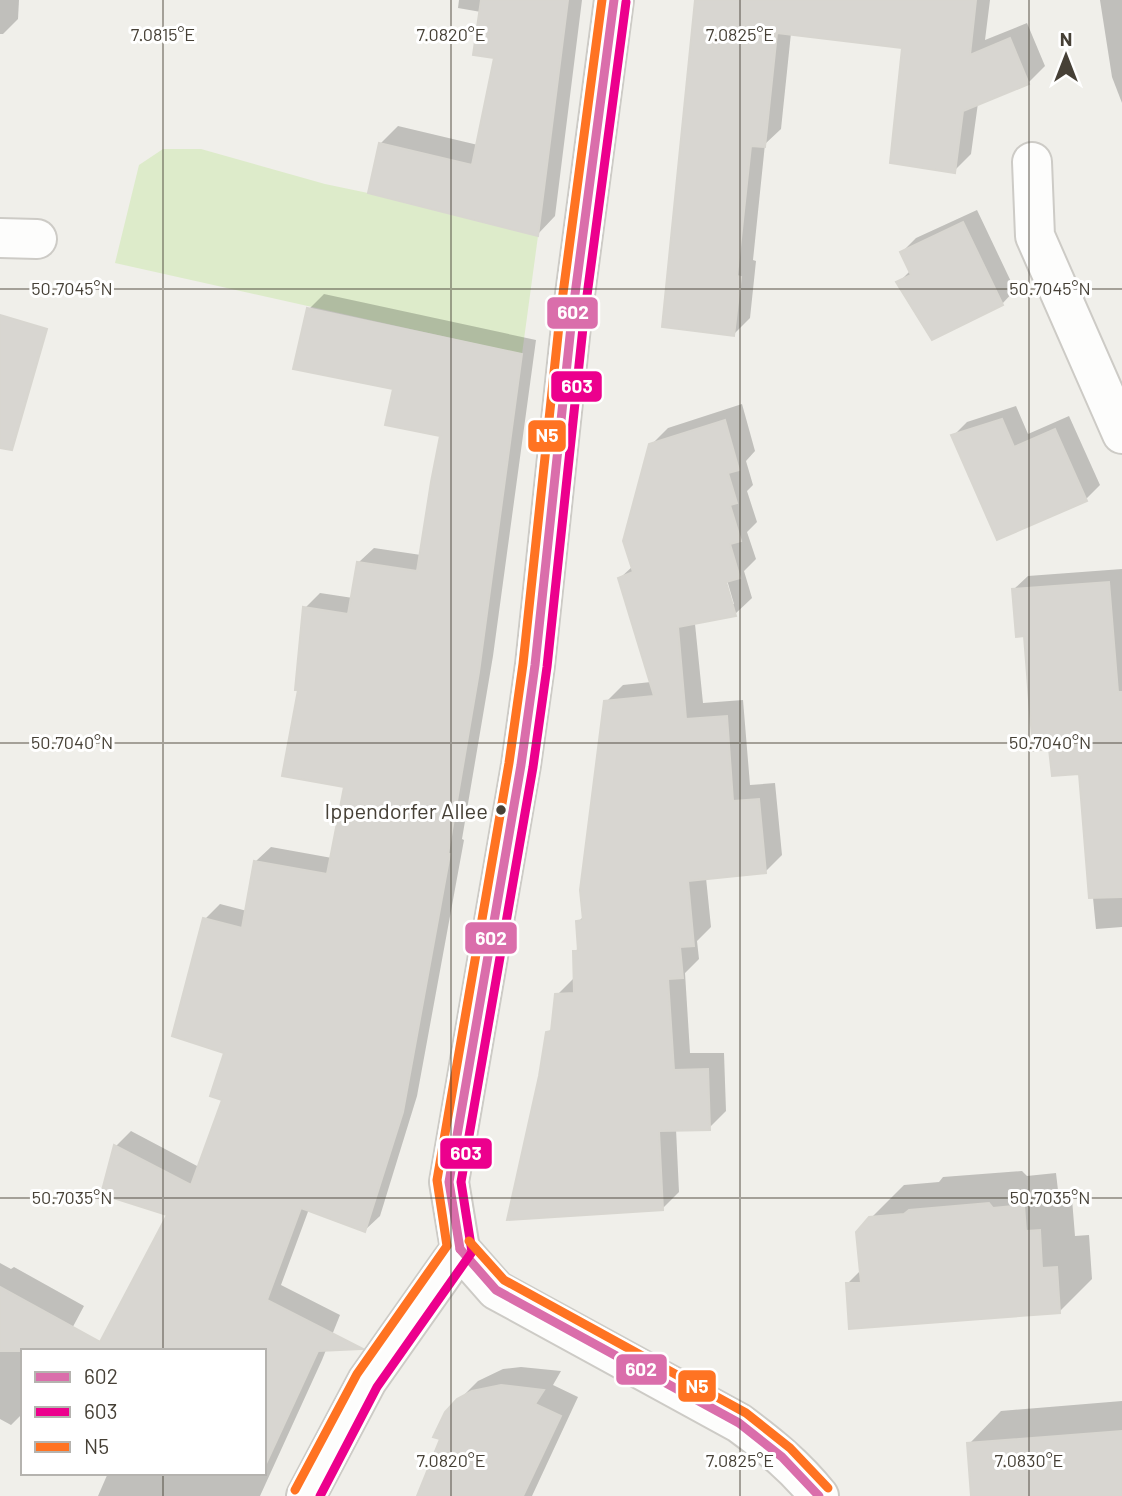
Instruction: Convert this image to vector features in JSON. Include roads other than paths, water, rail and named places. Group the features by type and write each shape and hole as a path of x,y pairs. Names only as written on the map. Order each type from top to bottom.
{"street":[{"path":"614,0 572,317 535,665 521,765 449,1182 460,1249 496,1290 740,1423 774,1449 804,1477 819,1496"},
{"path":"1032,162 1035,236 1122,434"},
{"path":"306,1496 367,1381 460,1249"}],"place":[{"name":"Ippendorfer Allee","path":"501,810"}]}
